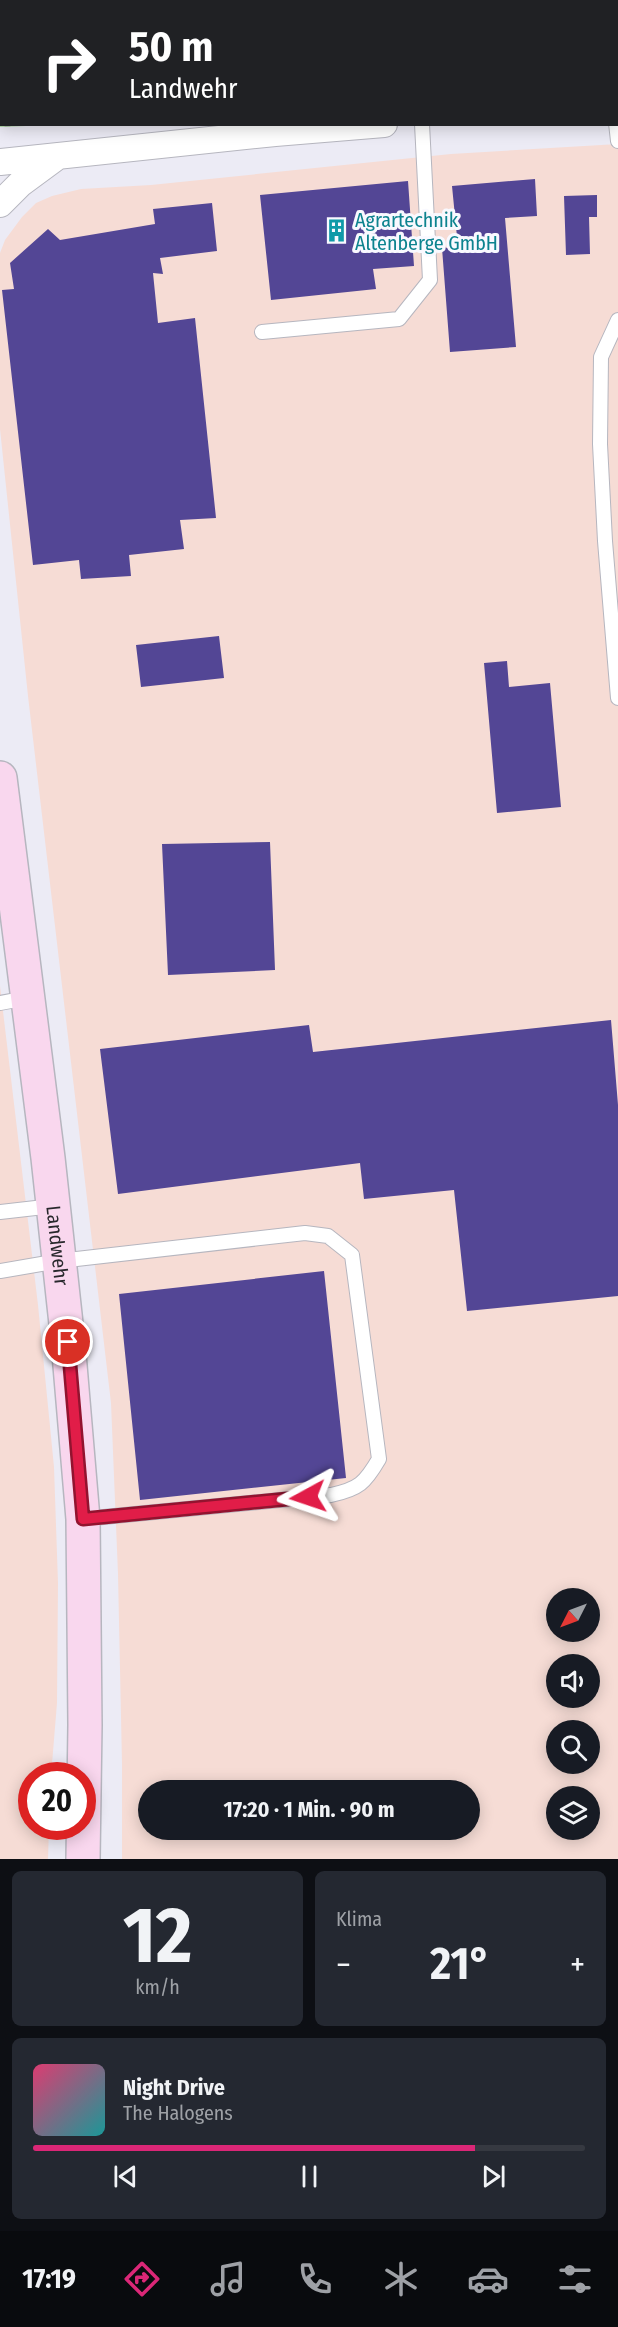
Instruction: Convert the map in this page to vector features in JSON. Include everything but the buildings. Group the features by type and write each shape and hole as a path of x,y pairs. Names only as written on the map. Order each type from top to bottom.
{"main road":[{"name":"Landwehr","path":"0,778 14,1001 53,1206 83,1519 85,1725 83,1859"}],"street":[{"path":"0,162 362,126"},
{"path":"0,204 20,184 59,156"}],"lane":[{"path":"262,332 399,319 429,280 422,126"},
{"path":"616,126 618,141"},
{"path":"618,320 602,357 600,444 618,698"},
{"path":"0,1212 53,1206"},
{"path":"0,1271 59,1261 305,1233 328,1236 352,1255 379,1459 367,1480 348,1491 331,1495 83,1519"}],"shaded area":[{"path":"618,144 618,1859 122,1859 118,1574 111,1403 28,696 0,429 0,253 5,240 36,203 52,196 81,189 151,185 451,154"},
{"path":"0,986 38,1305 54,1467 58,1583 57,1703 52,1762 18,1762 18,1840 49,1840 48,1859 0,1859"}],"place":[{"name":"Agrartechnik Altenberge GmbH","path":"337,231"}],"route":[{"path":"68,1342 83,1519 308,1497"}]}
